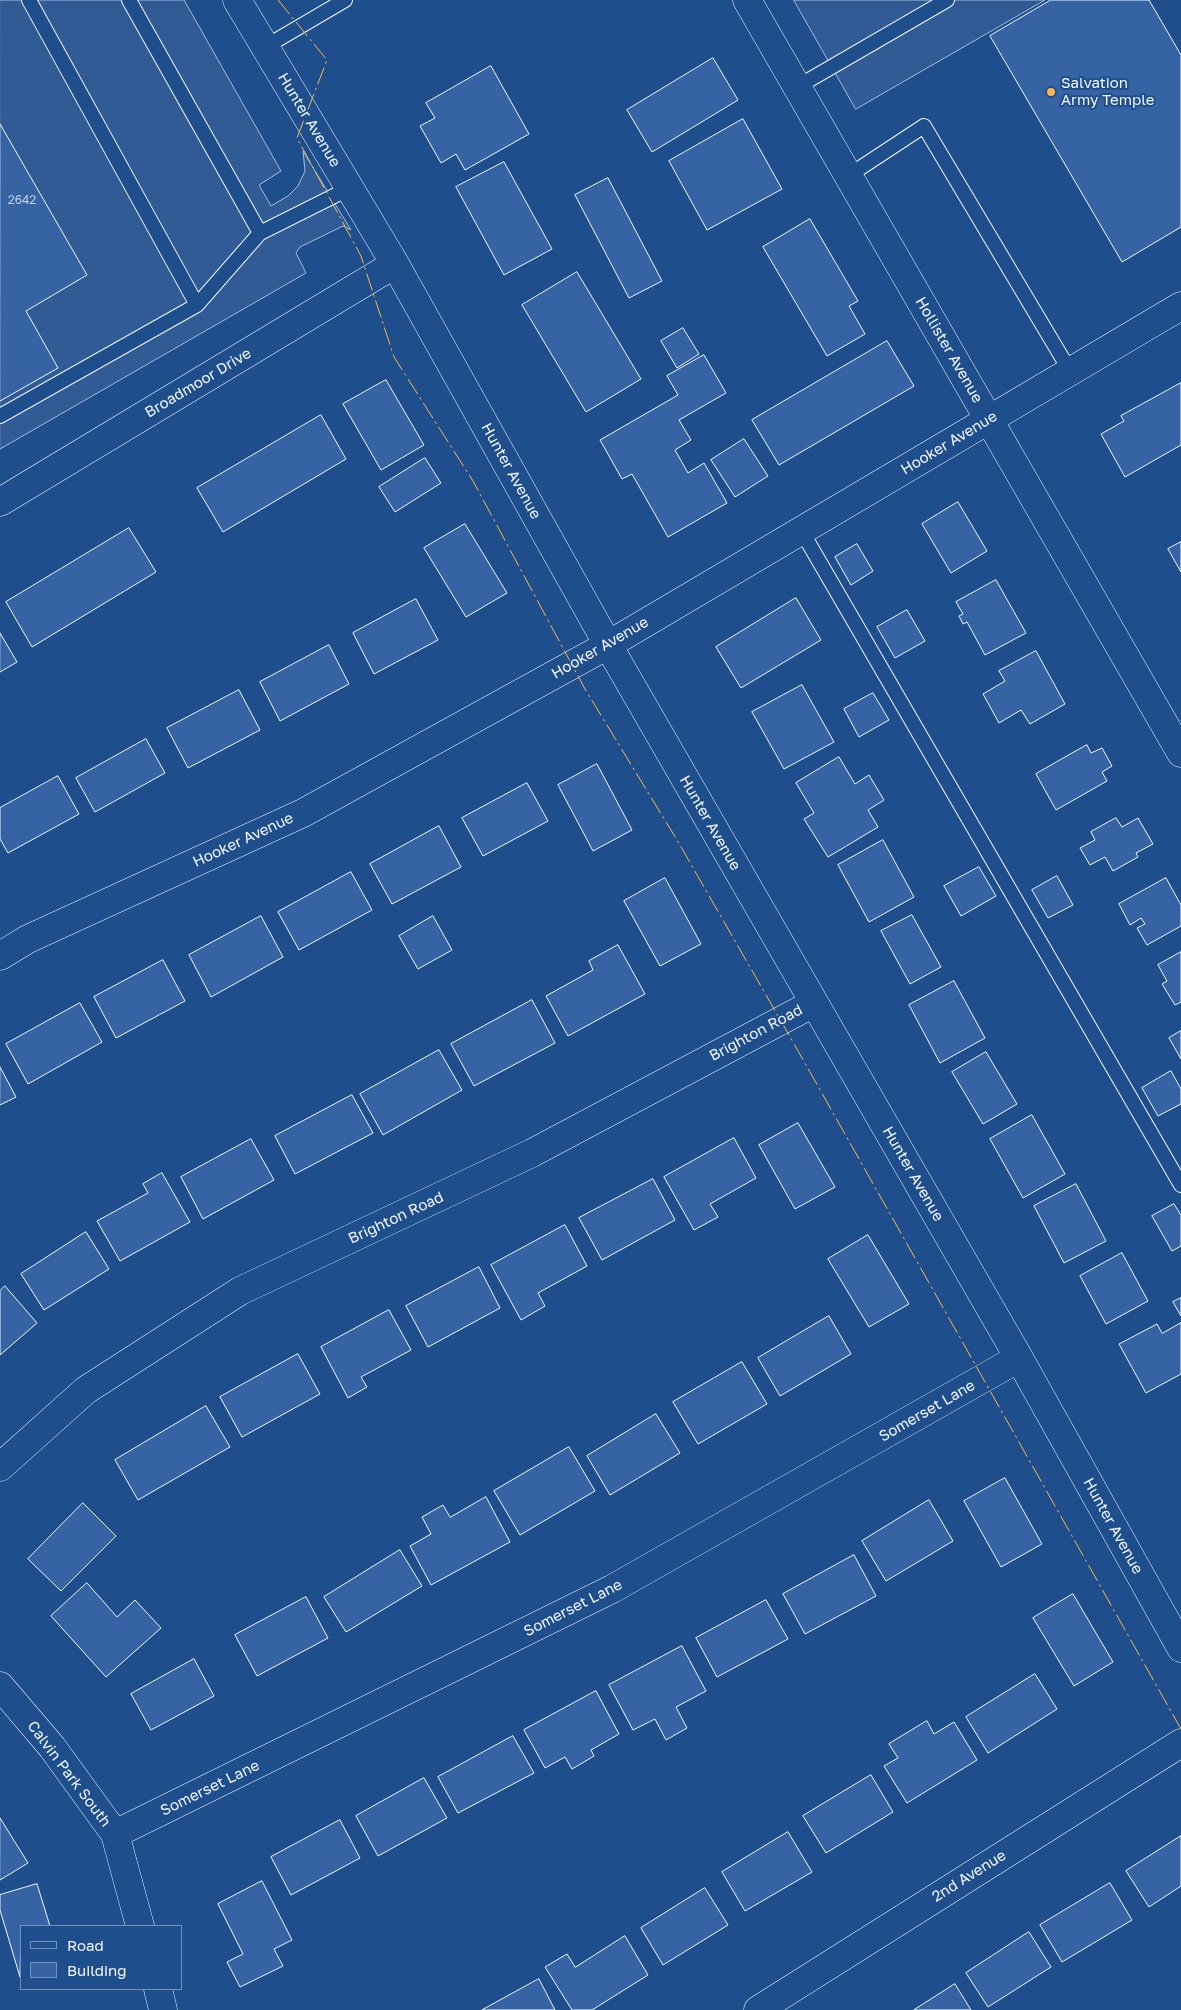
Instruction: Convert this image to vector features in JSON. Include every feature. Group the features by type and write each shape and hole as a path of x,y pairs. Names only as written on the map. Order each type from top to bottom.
{"street":[{"name":"Hunter Avenue","path":"237,0 395,264 608,645 1019,1358 1181,1648"},
{"name":"Hollister Avenue","path":"747,0 1181,753"},
{"name":"Broadmoor Drive","path":"0,502 395,264"},
{"name":"Hooker Avenue","path":"0,956 28,940 303,813 608,645 1181,306"},
{"name":"Brighton Road","path":"0,1467 86,1390 240,1291 532,1153 814,1002"},
{"name":"Somerset Lane","path":"115,1834 612,1589 1019,1358"},
{"name":"Calvin Park South","path":"0,1686 52,1747 115,1834 140,1925"},
{"name":"2nd Avenue","path":"758,2010 1181,1743"},
{"path":"158,1990 164,2010"}],"lane":[{"path":"29,0 197,305"},
{"path":"129,0 260,233"},
{"path":"265,47 345,0"},
{"path":"797,87 947,0"},
{"path":"848,176 924,126 1070,372"},
{"path":"0,416 197,305 260,233 350,188"},
{"path":"801,530 1181,1185"}],"shaded area":[{"path":"0,0 184,0 281,171 259,185 271,206 288,196 298,186 305,171 303,151 351,230 343,226 300,247 296,253 306,273 0,449"},
{"path":"794,0 1045,0 856,109"}],"building":[{"path":"1051,0 1149,0 1181,55 1181,227 1122,262 990,36"},
{"path":"713,58 738,100 652,152 627,110"},
{"path":"491,66 529,134 465,170 456,154 441,163 420,126 435,118 426,103"},
{"path":"743,119 782,189 707,230 669,161"},
{"path":"0,124 87,275 26,311 58,368 0,401"},
{"path":"504,162 552,249 504,275 456,187"},
{"path":"608,178 662,281 629,298 575,195"},
{"path":"810,219 858,301 849,306 865,334 827,356 763,247"},
{"path":"577,272 641,379 586,412 522,305"},
{"path":"683,328 699,354 677,368 661,341"},
{"path":"887,341 914,386 779,465 752,420"},
{"path":"704,355 726,393 679,420 691,440 675,450 688,473 704,463 727,503 668,537 632,474 622,479 600,440 678,395 667,376"},
{"path":"386,380 424,445 381,470 343,404"},
{"path":"1181,383 1181,445 1125,477 1101,434 1124,421 1121,416"},
{"path":"321,415 346,459 223,532 197,488"},
{"path":"744,439 768,476 735,497 711,460"},
{"path":"425,458 441,483 395,512 379,487"},
{"path":"958,502 987,551 951,573 922,524"},
{"path":"465,524 507,593 466,617 424,548"},
{"path":"129,528 156,572 32,647 6,602"},
{"path":"1181,542 1181,572 1168,549"},
{"path":"857,544 873,571 851,585 835,557"},
{"path":"996,580 1026,633 985,655 967,622 963,624 959,616 963,614 956,602"},
{"path":"796,598 821,640 741,688 716,647"},
{"path":"416,599 438,640 374,674 353,633"},
{"path":"907,610 925,641 895,658 877,627"},
{"path":"0,633 17,662 0,672"},
{"path":"329,645 349,684 280,721 260,682"},
{"path":"1036,651 1065,704 1030,724 1021,710 999,723 983,694 1005,681 999,671"},
{"path":"802,685 834,742 784,769 752,712"},
{"path":"239,690 260,730 188,768 167,728"},
{"path":"873,693 889,720 859,737 844,709"},
{"path":"146,739 165,773 95,812 76,778"},
{"path":"1087,745 1091,753 1102,748 1112,766 1102,772 1107,781 1056,810 1036,774"},
{"path":"839,757 855,784 869,775 884,800 868,810 878,827 828,857 804,819 814,813 796,783"},
{"path":"597,764 632,830 593,851 558,785"},
{"path":"58,776 79,814 8,853 0,839 0,808"},
{"path":"527,783 548,821 483,856 462,818"},
{"path":"1116,818 1122,827 1138,818 1153,844 1136,853 1138,857 1113,871 1105,857 1090,865 1080,848 1095,840 1091,832"},
{"path":"439,826 461,867 392,904 370,864"},
{"path":"883,840 914,897 869,922 838,865"},
{"path":"979,867 996,896 961,916 944,886"},
{"path":"351,872 372,910 299,950 278,912"},
{"path":"1057,876 1073,905 1048,918 1032,890"},
{"path":"665,878 701,944 660,966 624,901"},
{"path":"1166,878 1181,905 1181,926 1147,945 1137,928 1145,924 1141,918 1130,925 1119,904"},
{"path":"912,915 941,967 910,984 881,931"},
{"path":"261,916 283,957 211,997 189,955"},
{"path":"433,916 452,950 418,969 399,936"},
{"path":"618,945 645,994 568,1036 546,996 593,970 589,961"},
{"path":"1181,952 1181,1002 1175,1005 1162,984 1167,981 1158,965"},
{"path":"163,960 185,1001 116,1038 94,997"},
{"path":"954,981 985,1038 940,1063 909,1005"},
{"path":"532,1000 555,1043 474,1086 451,1044"},
{"path":"80,1003 102,1042 28,1084 6,1044"},
{"path":"1181,1031 1181,1059 1169,1038"},
{"path":"439,1050 462,1090 383,1135 360,1094"},
{"path":"986,1052 1017,1104 983,1124 952,1072"},
{"path":"0,1067 16,1097 0,1105"},
{"path":"1171,1071 1181,1089 1181,1104 1158,1116 1142,1088"},
{"path":"352,1095 373,1133 295,1174 275,1136"},
{"path":"1032,1115 1065,1174 1023,1198 990,1139"},
{"path":"798,1123 835,1187 795,1209 759,1145"},
{"path":"734,1138 756,1178 710,1204 718,1217 694,1230 664,1177"},
{"path":"251,1139 274,1180 203,1219 181,1177"},
{"path":"162,1173 190,1222 120,1261 97,1221 148,1193 143,1184"},
{"path":"653,1179 675,1220 602,1260 579,1218"},
{"path":"1076,1184 1106,1241 1064,1263 1034,1206"},
{"path":"1174,1204 1181,1215 1181,1246 1172,1251 1152,1216"},
{"path":"565,1225 587,1266 538,1293 545,1306 521,1320 491,1265"},
{"path":"86,1232 109,1269 44,1310 21,1274"},
{"path":"868,1235 909,1304 869,1327 828,1259"},
{"path":"1122,1253 1148,1301 1106,1324 1080,1276"},
{"path":"479,1267 500,1308 428,1347 406,1306"},
{"path":"5,1286 37,1323 0,1355 0,1291"},
{"path":"1181,1298 1181,1316 1173,1302"},
{"path":"389,1310 411,1350 361,1377 367,1387 348,1398 321,1347"},
{"path":"829,1316 851,1354 780,1396 758,1358"},
{"path":"1181,1323 1181,1374 1146,1393 1119,1344 1157,1324 1162,1333"},
{"path":"298,1354 320,1394 242,1437 220,1397"},
{"path":"742,1362 767,1404 698,1444 673,1402"},
{"path":"206,1406 230,1447 138,1500 115,1460"},
{"path":"656,1414 680,1453 610,1495 587,1456"},
{"path":"569,1447 595,1491 520,1535 494,1491"},
{"path":"1005,1478 1042,1544 1001,1567 964,1501"},
{"path":"486,1497 510,1542 431,1585 410,1546 431,1534 422,1517 443,1505 450,1517"},
{"path":"929,1500 953,1541 886,1581 862,1541"},
{"path":"83,1503 116,1536 61,1591 28,1559"},
{"path":"400,1550 422,1586 346,1632 324,1597"},
{"path":"854,1555 876,1596 805,1634 783,1594"},
{"path":"87,1583 117,1617 135,1600 161,1628 106,1677 51,1616"},
{"path":"1073,1594 1113,1662 1074,1686 1033,1618"},
{"path":"306,1597 328,1638 257,1676 235,1635"},
{"path":"766,1600 788,1639 717,1677 696,1638"},
{"path":"682,1646 706,1691 676,1707 687,1728 666,1740 655,1719 633,1730 609,1685"},
{"path":"194,1659 214,1696 151,1730 131,1694"},
{"path":"1035,1674 1057,1709 988,1753 966,1717"},
{"path":"596,1691 619,1734 591,1750 594,1756 572,1769 565,1757 545,1768 524,1730"},
{"path":"927,1721 934,1734 954,1722 977,1760 907,1803 884,1766 898,1758 889,1744"},
{"path":"513,1736 534,1773 458,1813 438,1777"},
{"path":"871,1775 893,1812 826,1853 803,1816"},
{"path":"424,1778 447,1818 378,1856 356,1816"},
{"path":"0,1818 28,1863 0,1880"},
{"path":"340,1820 360,1858 291,1895 271,1857"},
{"path":"788,1832 812,1872 745,1911 722,1872"},
{"path":"1181,1836 1181,1886 1149,1907 1126,1871"},
{"path":"262,1881 292,1940 274,1949 283,1966 240,1987 227,1962 243,1954 218,1904"},
{"path":"1110,1883 1132,1920 1062,1962 1040,1925"},
{"path":"37,1884 50,1925 20,1925 20,1977 0,1910 0,1895"},
{"path":"705,1888 728,1925 663,1965 641,1928"},
{"path":"1029,1932 1051,1967 988,2007 966,1973"},
{"path":"625,1936 648,1975 592,2010 572,2010 545,1967 567,1954 575,1967"},
{"path":"539,1979 555,2010 482,2010"},
{"path":"955,1984 971,2010 914,2010"}],"power":[{"path":"278,0 327,60 297,138 361,256 394,357 473,481 585,689 677,840 793,1042 1181,1729"}],"place":[{"name":"Salvation Army Temple","path":"1051,92"}]}
